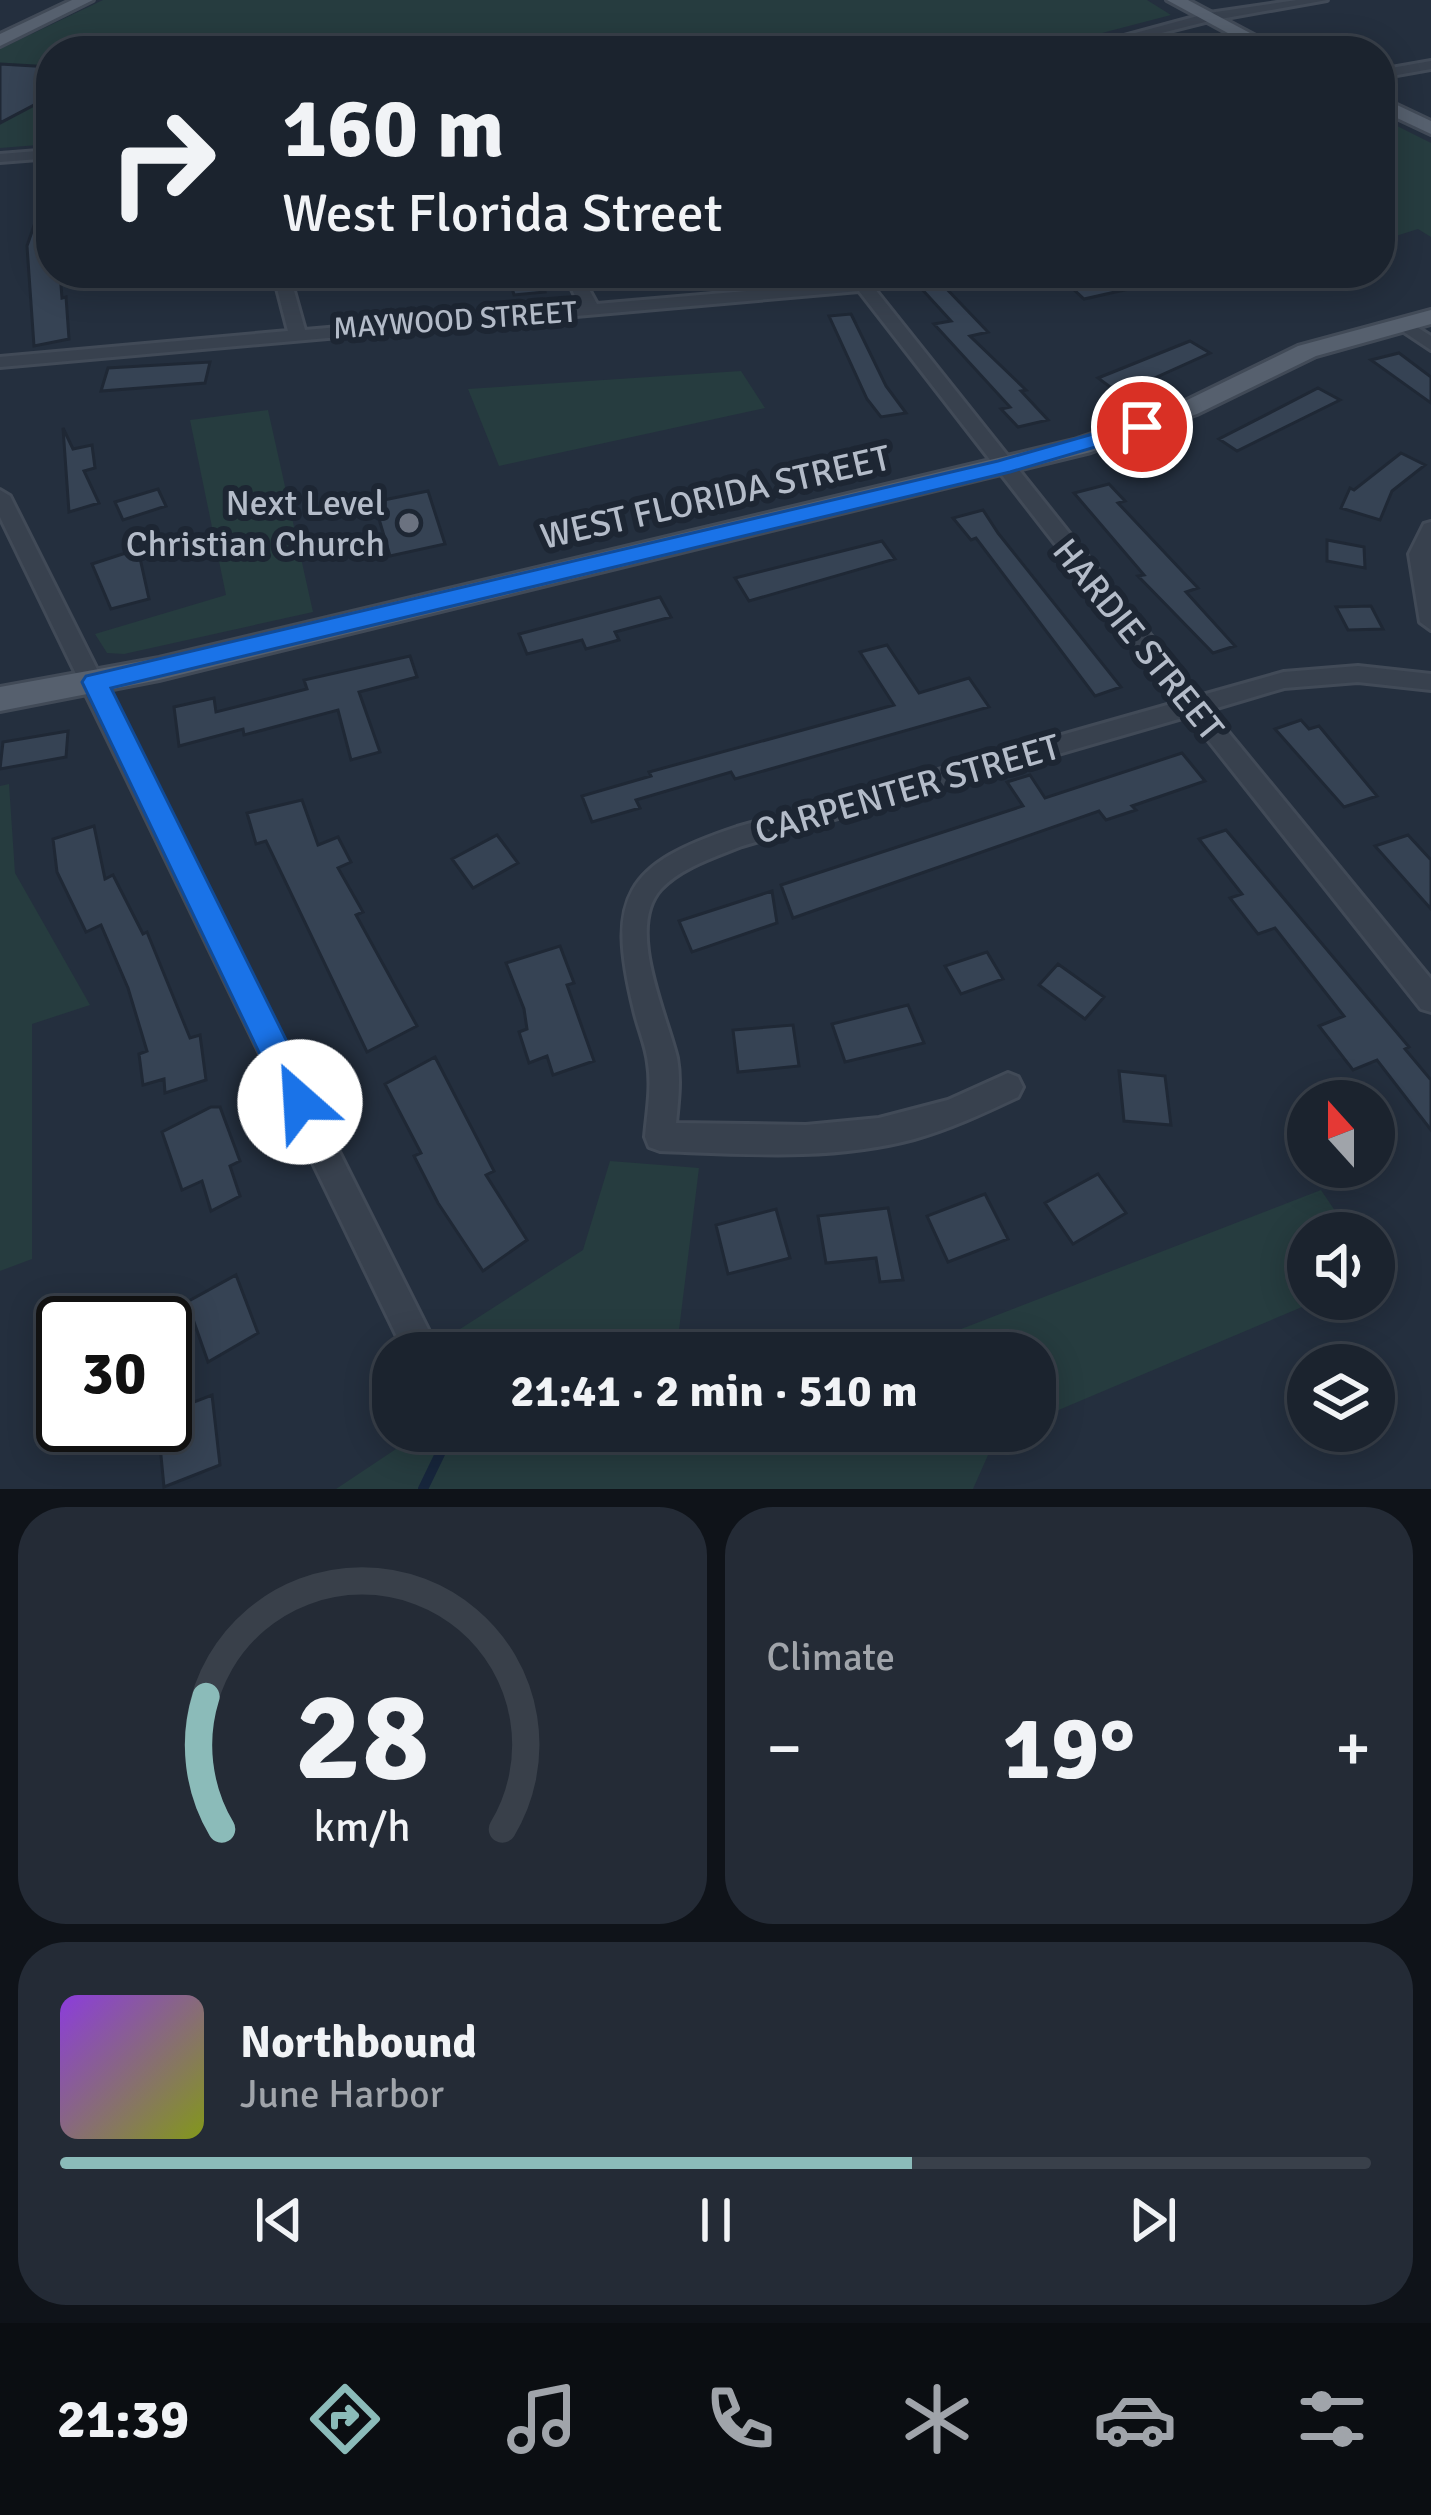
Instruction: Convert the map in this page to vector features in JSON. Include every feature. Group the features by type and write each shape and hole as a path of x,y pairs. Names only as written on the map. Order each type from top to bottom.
{"main road":[{"path":"0,31 63,0"},
{"path":"0,41 85,0"},
{"path":"1175,0 1247,36"},
{"path":"1395,117 1431,128"},
{"name":"WEST FLORIDA STREET","path":"0,699 95,682 1002,467 1128,432 1188,409 1291,357 1431,317"}],"street":[{"path":"1132,36 1209,16 1322,0"},
{"path":"1395,71 1431,65"},
{"path":"0,158 36,155"},
{"path":"285,288 297,333"},
{"path":"580,288 591,310"},
{"name":"MAYWOOD STREET","path":"0,362 787,288"},
{"name":"HARDIE STREET","path":"864,288 1002,467 1431,1000"},
{"path":"1404,324 1431,345"},
{"path":"0,496 413,1332"},
{"path":"1431,529 1419,554 1431,622"},
{"name":"CARPENTER STREET","path":"1008,1087 945,1116 861,1134 750,1140 660,1137 664,1070 636,963 631,916 650,882 687,854 737,837 1284,680 1358,674 1431,682"}],"green space":[{"path":"103,0 1147,0 1171,15 1090,36 36,36 36,145 0,148 0,49"},
{"path":"1395,125 1431,143 1431,237 1418,229 1395,236"},
{"path":"741,371 765,408 499,466 468,389"},
{"path":"268,410 313,612 124,654 107,653 95,634 226,595 190,420"},
{"path":"9,784 15,873 90,1005 32,1024 32,1259 0,1271 0,786"},
{"path":"610,1161 699,1168 679,1330 685,1332 455,1332 583,1250"},
{"path":"1321,1190 1336,1212 1287,1212 1287,1313 1056,1411 1056,1332 953,1332"},
{"path":"392,1452 989,1452 973,1489 336,1489"}],"building":[{"path":"0,64 36,66 36,104 0,123"},
{"path":"36,220 36,288 61,288 69,339 34,346 27,246"},
{"path":"512,288 544,288 545,292 514,295"},
{"path":"921,288 946,288 988,332 970,336 1026,390 1021,391 1048,420 1018,427 1001,409 1010,407 934,324 951,321"},
{"path":"1072,288 1133,288 1084,299"},
{"path":"851,314 886,386 906,413 881,417 867,399 829,316"},
{"path":"1190,341 1210,353 1139,385 1132,380 1121,395 1098,378"},
{"path":"1399,353 1431,377 1431,403 1371,360"},
{"path":"210,362 205,383 101,391 108,368"},
{"path":"1318,388 1340,400 1237,451 1219,439"},
{"path":"63,428 73,449 92,445 95,468 84,471 99,503 69,512"},
{"path":"1401,453 1425,465 1392,491 1380,520 1341,508 1350,488 1354,490"},
{"path":"1109,484 1125,501 1118,503 1198,588 1186,592 1235,646 1213,653 1138,576 1144,575 1074,493"},
{"path":"158,489 166,506 123,520 115,502"},
{"name":"Next Level Christian Church","path":"428,491 445,544 390,556 374,502"},
{"path":"983,510 1121,687 1095,696 976,538 971,540 953,518"},
{"path":"1327,540 1364,547 1365,568 1327,561"},
{"path":"882,541 895,559 749,601 735,578"},
{"path":"138,549 149,599 111,609 92,564"},
{"path":"660,597 671,617 615,632 619,640 586,649 582,640 527,654 519,634"},
{"path":"1371,606 1383,629 1348,630 1336,607"},
{"path":"887,645 919,693 969,678 989,707 735,779 731,772 636,800 640,808 592,822 582,796 651,776 649,772 894,705 860,652"},
{"path":"410,656 417,677 359,692 380,752 351,760 338,710 244,735 243,729 179,746 174,707 214,698 216,712 307,689 304,680"},
{"path":"1301,720 1309,729 1319,726 1377,796 1344,807 1275,729"},
{"path":"68,731 66,757 0,769 3,742"},
{"path":"1182,753 1205,781 1106,820 1099,811 793,918 781,885 1023,806 1007,782 1030,775 1045,798"},
{"path":"302,800 318,845 338,837 351,862 338,868 363,912 356,915 417,1026 367,1052 266,841 256,844 247,813"},
{"path":"94,826 105,879 113,875 143,934 147,932 190,1038 200,1035 206,1080 165,1093 164,1079 143,1085 139,1054 147,1051 128,988 101,925 86,932 57,872 53,839"},
{"path":"1226,830 1409,1047 1405,1049 1431,1080 1431,1130 1377,1060 1353,1070 1319,1026 1344,1016 1275,928 1258,934 1230,898 1242,894 1199,839"},
{"path":"497,835 518,863 473,888 452,859"},
{"path":"1408,835 1431,860 1431,909 1375,846"},
{"path":"772,891 777,923 692,952 679,921"},
{"path":"560,946 574,983 567,985 594,1061 553,1075 547,1056 529,1063 519,1032 527,1029 524,1009 506,963"},
{"path":"987,952 1003,979 961,994 945,966"},
{"path":"1058,964 1104,997 1085,1019 1039,985"},
{"path":"908,1005 924,1043 845,1062 832,1024"},
{"path":"793,1025 799,1066 738,1072 733,1030"},
{"path":"435,1057 494,1171 486,1175 527,1240 483,1271 438,1203 414,1156 421,1153 385,1084"},
{"path":"1119,1071 1165,1076 1171,1125 1124,1121"},
{"path":"220,1107 240,1161 230,1166 240,1196 211,1211 202,1181 182,1190 162,1132"},
{"path":"1098,1174 1126,1213 1073,1244 1045,1203"},
{"path":"985,1194 1008,1239 948,1262 927,1216"},
{"path":"888,1208 903,1280 880,1282 876,1258 826,1263 818,1216"},
{"path":"776,1209 790,1258 728,1274 716,1225"},
{"path":"236,1275 258,1333 208,1362 192,1316 192,1299"},
{"path":"212,1395 220,1465 164,1487 161,1452 192,1452 192,1403"}],"waterway":[{"path":"423,1489 441,1452"}],"place":[{"name":"Next Level Christian Church","path":"409,523"}],"route":[{"path":"300,1102 95,682 1002,467 1142,427"}]}
